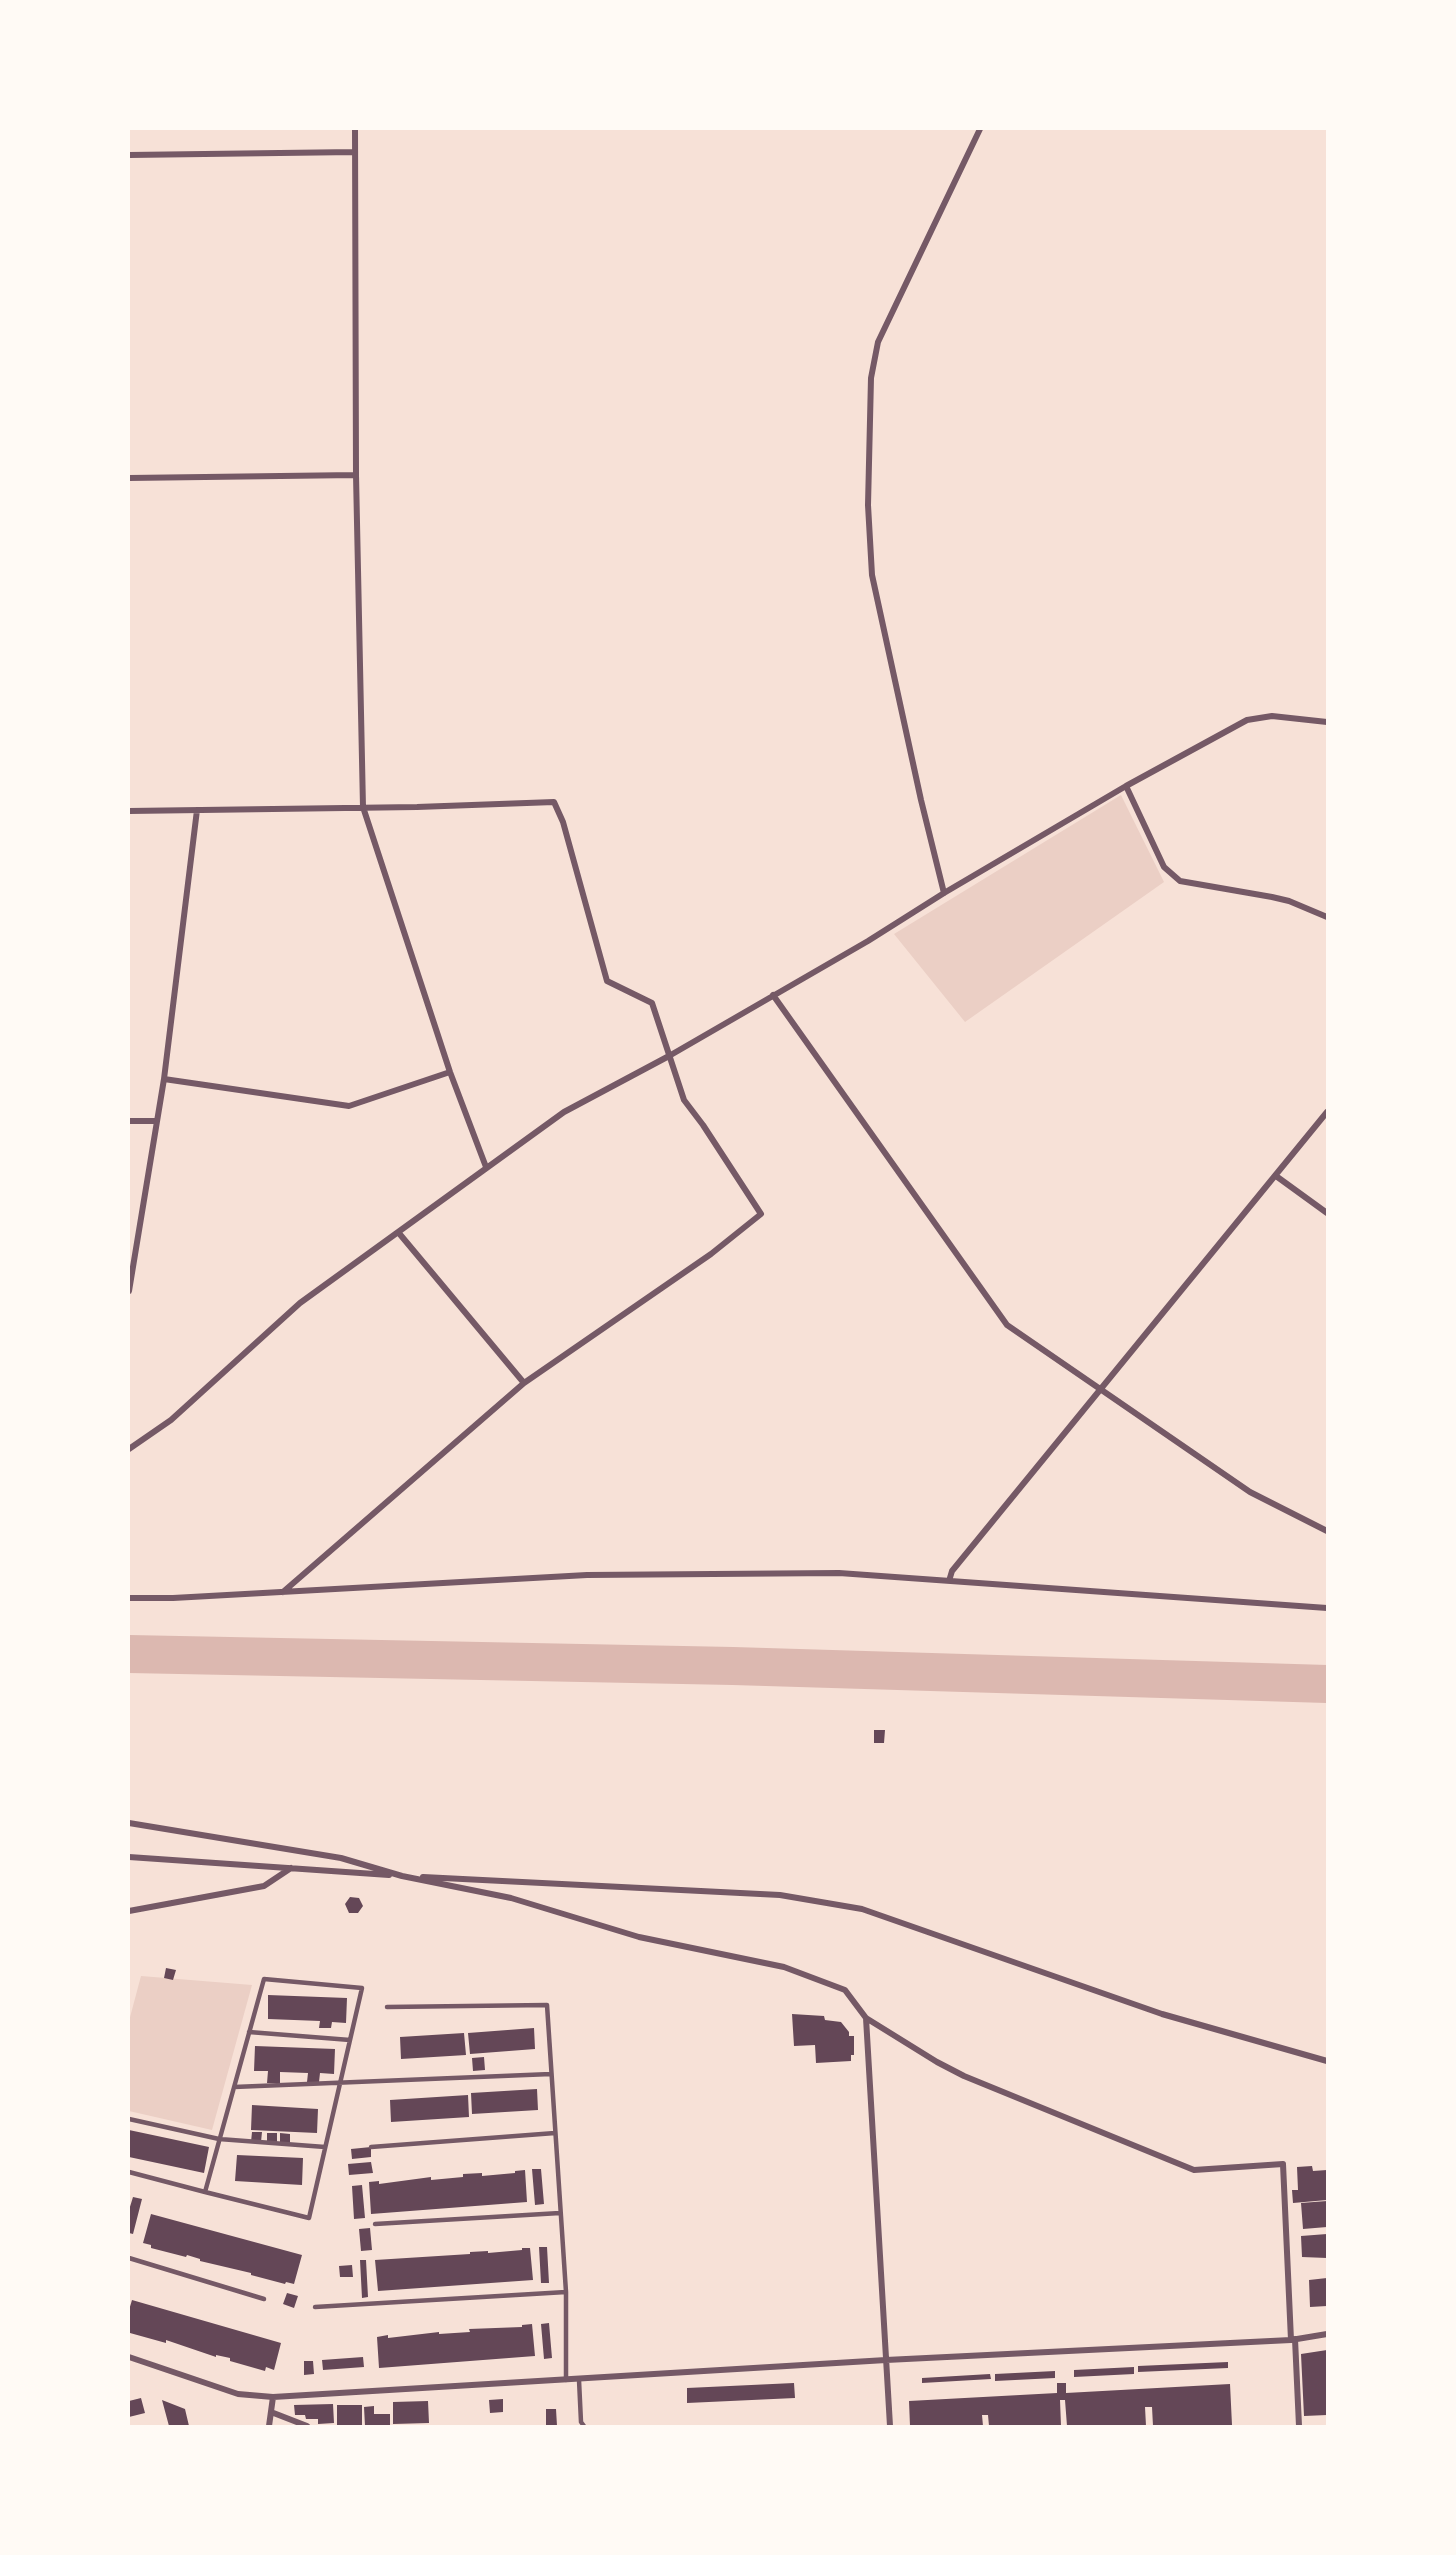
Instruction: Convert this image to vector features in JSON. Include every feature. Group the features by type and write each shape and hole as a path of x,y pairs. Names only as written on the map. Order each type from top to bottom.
{"street":[{"path":"355,129 356,475 363,807 450,1072 486,1167"},
{"path":"944,893 921,801 872,574 868,505 871,378 878,342 980,129"},
{"path":"129,155 355,152"},
{"path":"129,478 356,475"},
{"path":"129,1449 171,1420 300,1303 564,1112 669,1056 868,941 944,893 1126,786 1247,720 1272,716 1327,722"},
{"path":"1126,786 1164,867 1180,881 1272,897 1327,917"},
{"path":"129,811 554,802 562,822 607,981 652,1003 684,1100 761,1214 711,1254 524,1383 283,1592"},
{"path":"129,1291 164,1079 197,810"},
{"path":"773,995 1007,1325 1102,1388 1250,1492 1327,1531"},
{"path":"164,1079 348,1106 450,1072"},
{"path":"949,1581 952,1571 1327,1112"},
{"path":"129,1121 157,1121"},
{"path":"1276,1176 1327,1214"},
{"path":"398,1232 524,1383"},
{"path":"129,1598 587,1575 839,1573 1327,1608"},
{"path":"129,1823 341,1858 402,1875 511,1898 639,1937 784,1967 845,1990 866,2018 964,2076 1194,2170 1283,2164 1299,2426"},
{"path":"129,1857 402,1875 780,1895 862,1909 1162,2014 1327,2061"},
{"path":"129,1911 264,1886 291,1868"},
{"path":"866,2018 890,2426"},
{"path":"129,2357 238,2394 273,2397 886,2360 1293,2339 1327,2334"},
{"path":"269,2426 273,2397"},
{"path":"272,2412 307,2426"}],"lane":[{"path":"129,2172 205,2192 309,2218 362,1988 264,1979 205,2192"},
{"path":"387,2007 547,2005 566,2292 566,2380"},
{"path":"249,2032 350,2040"},
{"path":"234,2087 551,2074"},
{"path":"129,2118 219,2139 325,2147"},
{"path":"371,2147 555,2133"},
{"path":"375,2224 560,2213"},
{"path":"129,2258 264,2299"},
{"path":"315,2307 566,2292"},
{"path":"579,2380 584,2426"}],"shaded area":[{"path":"1121,795 1164,882 965,1022 894,934"},
{"path":"141,1976 252,1985 212,2130 129,2111 129,2021"}],"building":[{"path":"874,1730 885,1730 884,1743 874,1743"},
{"path":"350,1897 359,1898 363,1906 358,1913 349,1913 345,1904"},
{"path":"166,1968 176,1970 173,1980 164,1978"},
{"path":"268,1995 347,1998 346,2023 332,2022 331,2028 319,2028 320,2021 268,2019"},
{"path":"792,2014 824,2016 825,2020 841,2022 849,2032 849,2036 854,2036 854,2055 851,2055 851,2061 816,2063 815,2045 794,2046"},
{"path":"534,2028 535,2049 470,2054 468,2033"},
{"path":"464,2033 466,2055 401,2059 400,2037"},
{"path":"255,2046 335,2049 334,2074 320,2073 319,2082 307,2082 308,2073 280,2072 280,2083 267,2083 268,2071 254,2071"},
{"path":"484,2057 485,2070 473,2071 472,2058"},
{"path":"537,2089 538,2110 472,2114 471,2093"},
{"path":"468,2095 469,2117 391,2122 390,2100"},
{"path":"252,2105 318,2109 317,2133 251,2130"},
{"path":"129,2130 209,2147 204,2173 129,2157"},
{"path":"252,2132 262,2132 261,2142 251,2142"},
{"path":"267,2133 277,2133 277,2143 267,2142"},
{"path":"280,2133 290,2134 290,2143 280,2143"},
{"path":"371,2147 371,2157 352,2159 351,2149"},
{"path":"237,2155 303,2158 302,2185 235,2181"},
{"path":"371,2162 373,2173 349,2175 348,2164"},
{"path":"1312,2166 1313,2171 1327,2170 1327,2200 1293,2203 1292,2190 1298,2190 1297,2167"},
{"path":"532,2169 541,2169 544,2204 535,2205"},
{"path":"525,2170 527,2202 371,2214 369,2182 379,2181 379,2184 431,2177 431,2180 463,2177 463,2174 482,2173 482,2176"},
{"path":"362,2185 365,2218 354,2219 352,2186"},
{"path":"133,2197 142,2199 133,2234 129,2233 129,2210"},
{"path":"1327,2201 1327,2227 1303,2229 1301,2203"},
{"path":"151,2214 302,2255 294,2284 286,2282 285,2284 200,2261 200,2259 187,2255 186,2257 151,2248 151,2245 143,2243"},
{"path":"370,2228 372,2250 361,2251 359,2229"},
{"path":"1327,2234 1327,2258 1302,2257 1301,2236"},
{"path":"539,2247 547,2247 549,2283 541,2283"},
{"path":"522,2248 530,2248 533,2280 378,2291 375,2260 470,2254 470,2252 488,2251 488,2253 522,2250"},
{"path":"360,2260 366,2260 368,2297 362,2298"},
{"path":"352,2265 353,2277 340,2277 339,2266"},
{"path":"1327,2278 1327,2306 1310,2307 1309,2280"},
{"path":"287,2293 298,2296 294,2308 283,2304"},
{"path":"132,2300 281,2343 274,2370 266,2367 265,2371 230,2361 230,2358 216,2355 216,2357 166,2340 166,2343 130,2333 129,2310"},
{"path":"549,2323 552,2358 544,2359 541,2324"},
{"path":"532,2324 535,2356 379,2368 377,2337 470,2332 469,2329 522,2327 522,2325"},
{"path":"1327,2350 1327,2415 1304,2416 1301,2354"},
{"path":"363,2357 364,2367 323,2370 322,2360"},
{"path":"304,2361 313,2361 314,2374 304,2375"},
{"path":"1228,2362 1228,2368 1138,2372 1138,2366"},
{"path":"1134,2367 1134,2374 1074,2377 1074,2370"},
{"path":"1055,2371 1055,2378 995,2381 995,2374"},
{"path":"990,2374 991,2379 922,2383 922,2378"},
{"path":"794,2383 795,2398 687,2403 687,2388"},
{"path":"1057,2383 1066,2383 1066,2393 1230,2384 1232,2425 1153,2426 1152,2407 1145,2407 1146,2426 1067,2426 1065,2400 1060,2400 1061,2426 989,2426 988,2415 982,2415 983,2426 910,2426 909,2401 1057,2393"},
{"path":"141,2398 145,2413 129,2417 129,2401"},
{"path":"503,2399 503,2412 490,2413 489,2400"},
{"path":"162,2400 185,2409 189,2426 169,2426"},
{"path":"428,2401 429,2423 393,2424 393,2402"},
{"path":"333,2404 334,2423 318,2424 318,2419 306,2419 305,2415 295,2415 294,2405"},
{"path":"337,2405 362,2405 362,2426 337,2426"},
{"path":"374,2406 374,2414 390,2414 390,2426 365,2426 364,2407"},
{"path":"546,2409 556,2409 557,2426 546,2426"}],"waterway":[{"path":"129,1654 733,1666 1327,1684"}]}
